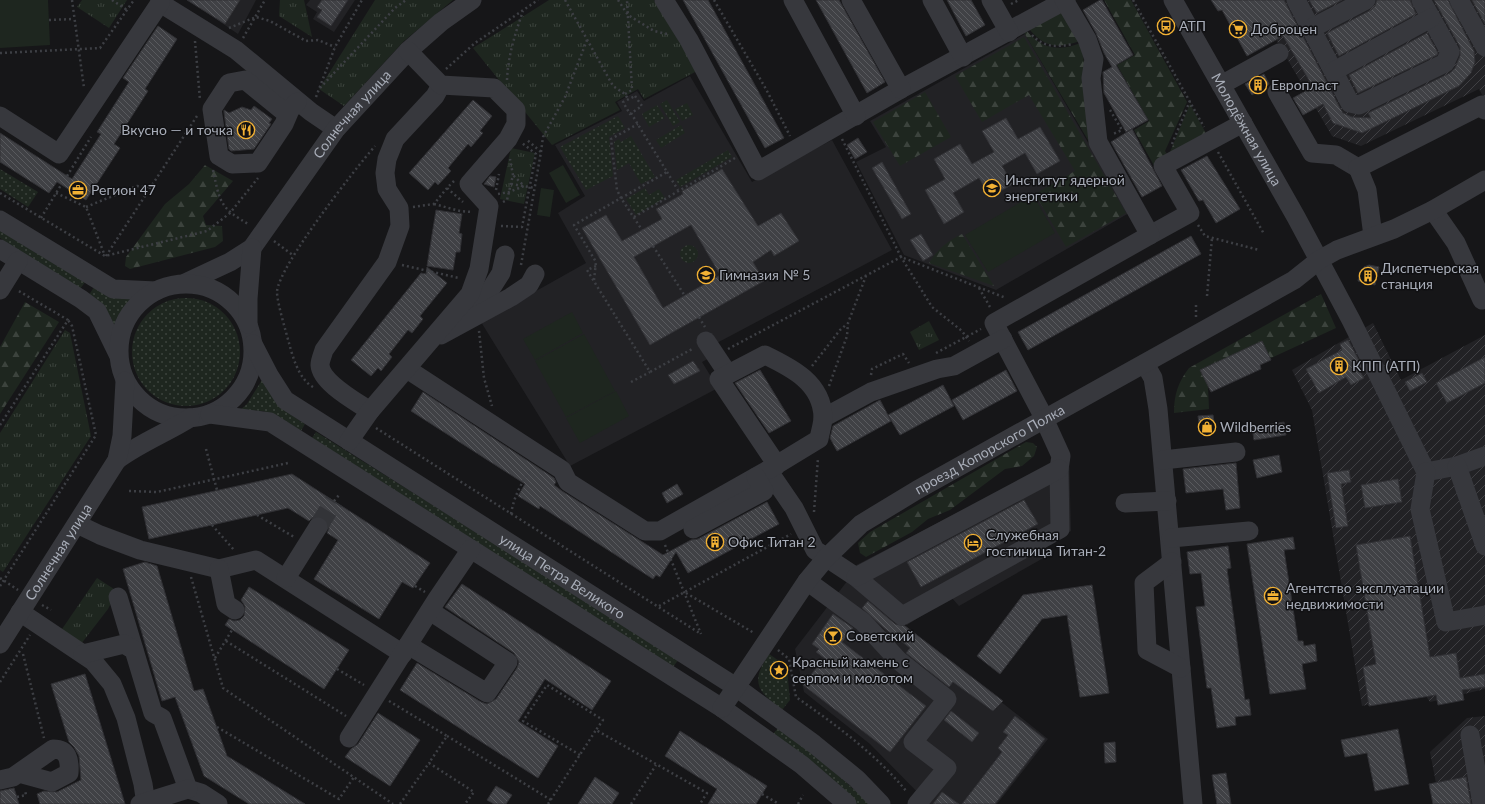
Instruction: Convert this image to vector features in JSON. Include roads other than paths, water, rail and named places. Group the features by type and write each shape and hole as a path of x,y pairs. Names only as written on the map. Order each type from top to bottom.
{"street":[{"name":"Солнечная улица","path":"184,283 230,262 252,248 336,129 408,51 441,22 472,0"},
{"path":"664,0 689,40 699,76 748,150 758,171 901,89 1009,32 1065,0 1087,39 1094,59 1091,78 1098,142 1150,235"},
{"path":"793,0 856,116"},
{"path":"851,0 901,89"},
{"path":"932,0 963,56"},
{"path":"991,0 1009,32"},
{"name":"Молодёжная улица","path":"1173,0 1319,260 1351,320 1426,472"},
{"path":"1296,0 1350,103 1359,105 1445,63 1450,52 1421,0"},
{"path":"1312,28 1366,0"},
{"path":"1459,0 1485,47"},
{"path":"0,116 59,154 160,2 236,50 300,108 336,129"},
{"path":"1334,71 1431,18"},
{"path":"349,441 367,416 470,294 479,269 489,206 468,184 508,139 516,124 516,110 494,88 441,85 408,51"},
{"path":"1221,84 1279,53"},
{"path":"245,80 283,111 300,108 284,124 258,163 232,164 219,156 212,108 229,84 245,80"},
{"path":"367,416 337,389 325,376 320,366 324,350 387,262 400,226 399,208 387,188 385,173 387,159 395,139 435,96 441,85"},
{"path":"1277,92 1312,153 1336,155 1358,168 1367,190 1373,236"},
{"path":"1358,168 1482,105 1485,110"},
{"path":"823,418 871,392 937,369 954,366 976,354 1025,305 1190,213 1163,166 1243,123"},
{"name":"проезд Копорского Полка","path":"722,708 807,581 826,558 861,524 917,490 1294,280 1319,260 1337,250 1394,229 1434,210 1485,180"},
{"path":"1434,210 1456,243 1482,300"},
{"path":"0,220 113,289 156,291"},
{"path":"248,326 248,299 252,248"},
{"path":"0,249 81,299 97,311 118,354"},
{"path":"476,324 501,273 505,255"},
{"path":"2,286 18,261"},
{"path":"429,342 476,324 529,285 535,274"},
{"path":"184,283 205,286 223,295 238,308 248,326 253,344 252,363 246,382 234,398 219,410 210,414 190,418 177,418 152,409 137,397 125,381 120,368 118,354 119,341 127,317 140,302 156,291 170,285 184,283"},
{"path":"406,369 562,470 568,482 645,531 660,531 767,470 819,439 823,418 820,400 811,385 793,369 765,355 724,368 719,379 767,470 794,508 809,523 815,550 856,577 902,616 1060,529 1059,469 1061,456 1001,330"},
{"name":"улица Петра Великого","path":"253,344 269,375 285,400 736,687 814,744 857,779 881,804"},
{"path":"701,344 724,368"},
{"path":"1145,364 1153,378 1156,394 1167,501 1193,804"},
{"name":"Солнечная улица","path":"0,644 117,460 122,436 125,381"},
{"name":"улица Петра Великого","path":"210,414 270,422 722,708 802,765 847,804"},
{"name":"Солнечная улица","path":"117,460 132,449 170,431 190,418"},
{"path":"1163,460 1236,452"},
{"path":"1485,456 1457,466 1426,472 1420,509 1446,622 1485,615"},
{"path":"1457,466 1485,546"},
{"path":"856,577 1059,469"},
{"path":"693,529 764,491 767,470"},
{"path":"1125,502 1167,501"},
{"path":"77,524 100,535 140,550 219,568 256,560 406,649 487,693 508,662 430,610"},
{"path":"286,578 318,527"},
{"path":"1170,538 1249,531"},
{"path":"354,731 430,610 471,549"},
{"path":"1172,562 1144,583 1147,650 1181,668"},
{"path":"219,568 226,604 235,610"},
{"path":"807,581 863,622 898,660 947,699 914,742 947,768 917,804"},
{"path":"118,597 153,713"},
{"path":"20,612 42,616 83,654 93,661 112,684 126,720 144,803 188,789 201,793 218,804"},
{"path":"83,654 124,644 134,650"},
{"path":"126,720 153,713 162,718 188,789"},
{"path":"1470,736 1482,804"},
{"path":"0,780 12,777 19,773"}],"tunnel":[{"path":"318,527 334,501"}],"place":[{"name":"АТП","path":"1166,26"},
{"name":"Доброцен","path":"1238,29"},
{"name":"Европласт","path":"1258,85"},
{"name":"Вкусно — и точка","path":"246,130"},
{"name":"Институт ядерной энергетики","path":"992,188"},
{"name":"Регион 47","path":"78,190"},
{"name":"Гимназия № 5","path":"706,275"},
{"name":"Диспетчерская станция","path":"1368,276"},
{"name":"КПП (АТП)","path":"1339,366"},
{"name":"Wildberries","path":"1207,427"},
{"name":"Офис Титан 2","path":"715,542"},
{"name":"Служебная гостиница Титан-2","path":"973,543"},
{"name":"Агентство эксплуатации недвижимости","path":"1273,596"},
{"name":"Советский","path":"833,636"},
{"name":"Красный камень с серпом и молотом","path":"779,670"}]}
